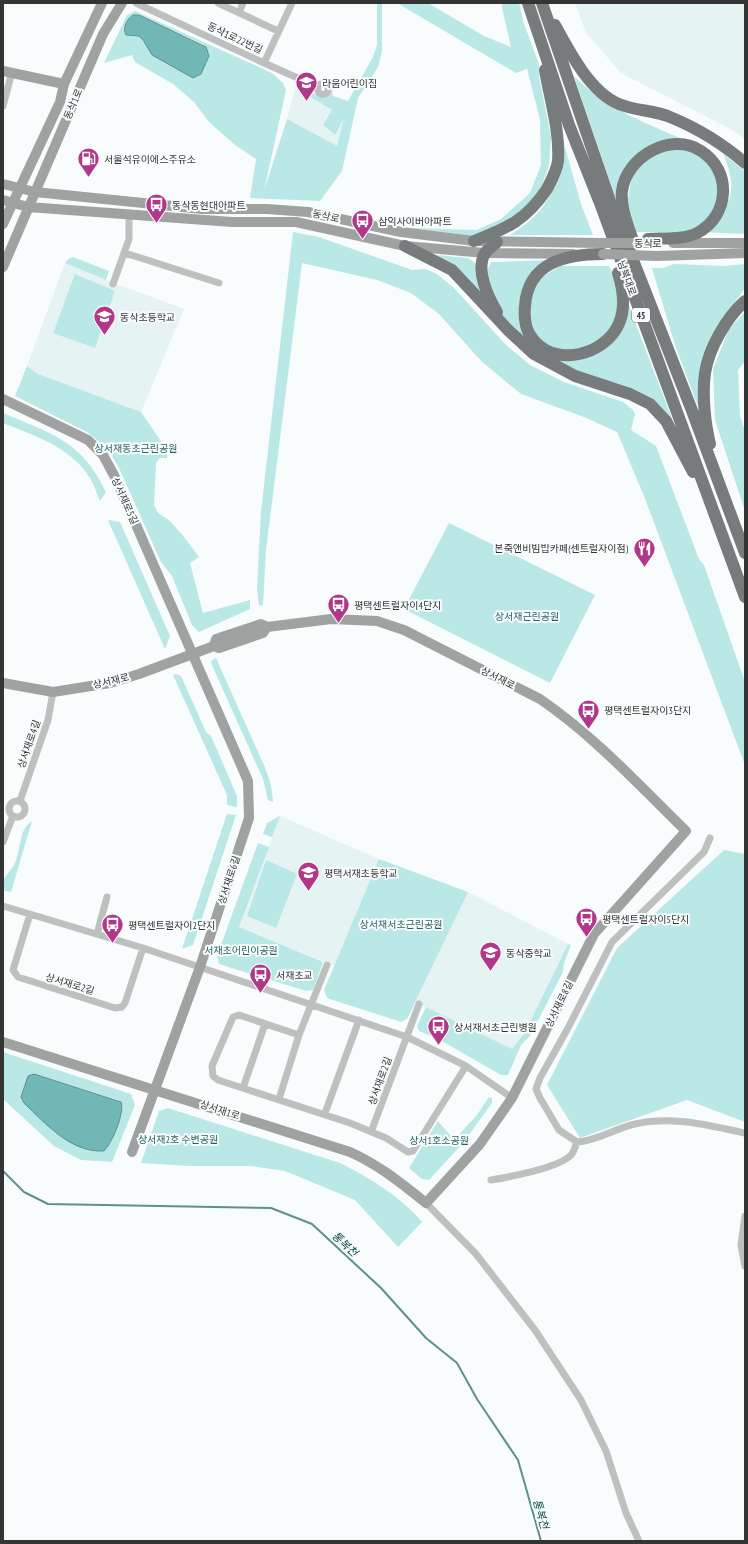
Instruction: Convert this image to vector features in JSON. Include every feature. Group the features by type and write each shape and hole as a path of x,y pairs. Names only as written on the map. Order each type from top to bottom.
{"highway":[{"name":"남북대로","path":"528,3 569,125 600,202 708,493 745,598"},
{"name":"남북대로","path":"543,3 611,204 745,553"},
{"path":"543,3 571,55 595,87 619,104 669,116 722,144 745,163"},
{"path":"474,241 500,231 524,217 539,200 551,182 558,162 558,143 554,116 538,32"},
{"path":"649,241 687,236 703,229 716,217 723,198 724,185 710,158 702,151 691,145 676,144 660,146 649,152 637,162 628,173 622,190 623,206 651,307"},
{"path":"586,170 624,298 622,318 613,335 589,352 572,356 546,350 529,334 524,313 526,295 535,277 546,266 558,260 602,249"},
{"path":"497,242 485,253 482,267 485,289 508,330"},
{"path":"405,246 452,270 508,330 534,354 575,376 630,394 650,404 666,421 697,480 708,493"},
{"path":"718,482 708,437 705,409 705,373 711,354 725,325 745,302"}],"street":[{"name":"동삭1로","path":"3,224 8,202 19,188 60,102 64,84 102,3"},
{"name":"동삭1로","path":"3,267 103,34 122,3"},
{"name":"동삭1로22번길","path":"136,3 264,63 292,3"},
{"path":"218,3 278,31"},
{"path":"239,13 243,3"},
{"path":"264,63 318,87"},
{"path":"3,106 7,71 64,84"},
{"name":"동삭로","path":"3,184 35,192 202,209 267,209 308,212 401,232 474,241 602,249 657,256 745,253"},
{"name":"동삭로","path":"8,202 28,207 232,222 296,222 405,246 485,253 602,249 649,241 745,243"},
{"path":"113,284 129,239 129,214"},
{"path":"125,253 219,283"},
{"name":"상서재로5길","path":"3,399 88,440 103,455 116,479 191,655"},
{"name":"상서재로","path":"3,684 53,692 110,683 139,674 214,646 216,639 252,626 261,624 267,627 331,619 359,619 377,621 404,630 540,699 558,711 586,733 686,831"},
{"name":"상서재로6길","path":"132,1152 200,967 249,818 248,781 191,655"},
{"name":"상서재로4길","path":"20,801 48,720 53,692"},
{"path":"14,801 20,801 24,804 24,812 18,817 13,816 9,812 10,804 14,801"},
{"path":"3,842 13,816"},
{"name":"상서재로8길","path":"426,1203 480,1144 512,1098 594,934 686,831"},
{"path":"576,1142 560,1130 540,1098 536,1089 540,1078 568,1028 612,942 704,852 710,838"},
{"path":"96,934 107,897"},
{"path":"3,906 143,948 311,1003 407,1037 466,1066 512,1098"},
{"name":"상서재로2길","path":"30,914 13,970 18,977 115,1008 122,1007 125,1003 143,948"},
{"path":"279,1099 299,1035 327,965"},
{"name":"상서재로2길","path":"371,1132 419,1004"},
{"path":"299,1035 239,1015 232,1017 212,1066 213,1076 218,1080 325,1113 386,1138 403,1151 412,1151 466,1066"},
{"path":"325,1113 359,1020"},
{"path":"243,1088 265,1024"},
{"name":"상서재1로","path":"3,1042 350,1152 372,1162 397,1179 426,1203"},
{"path":"576,1142 636,1124 666,1120 707,1125 745,1134"},
{"path":"491,1180 519,1175 560,1161 570,1156 576,1142"},
{"path":"426,1203 480,1260 536,1330 581,1400 606,1451 626,1513 639,1541"},
{"path":"745,1216 741,1245 745,1266"}],"shaded area":[{"path":"575,3 745,3 745,140 736,132 621,73 586,33"},
{"path":"133,15 139,15 206,47 209,56 201,74 193,78 152,55 139,36 126,35 126,24"},
{"name":"라움어린이집","path":"295,88 345,118 337,147 287,119"},
{"name":"동삭초등학교","path":"65,263 184,309 141,412 38,374 27,366"},
{"name":"평택서재초등학교","path":"280,816 379,859 334,966 239,927"},
{"name":"동삭중학교","path":"468,892 568,944 525,1032 512,1049 415,1002"},
{"path":"34,1074 121,1102 122,1107 117,1128 111,1142 104,1151 81,1147 60,1136 24,1103 21,1097 28,1076"}],"green space":[{"path":"377,3 382,3 382,51 378,67 358,98 342,171 320,201 250,198 256,159 235,145 209,122 194,102 173,84 135,62 132,55 104,63 127,15 135,11 272,73 283,83 286,90 264,191 287,119 337,146 344,118 335,135 323,125 332,110 300,91 305,88 321,97 329,93 331,88 333,96 348,101 373,57 377,45","holes":["133,15 139,15 204,45 146,45 139,36 126,35"]},
{"path":"397,3 428,3 484,36 511,47 501,3 519,3 524,24 539,64 539,76 551,137 549,166 538,196 514,219 472,236 411,228 477,230 501,219 530,193 541,165 540,119 527,69 516,73"},
{"path":"574,76 586,88 614,107 643,122 689,142 665,141 617,191 616,200"},
{"path":"562,137 581,204 593,235 510,235 525,225 536,215 550,194 558,169"},
{"path":"669,148 694,152 712,165 720,198 705,223 685,232 636,232 627,205 632,176 643,160"},
{"path":"723,154 745,171 745,234 702,232 720,215 730,198 731,178"},
{"path":"293,232 319,237 412,270 425,269 437,274 455,289 505,344 530,365 564,382 623,402 633,410 635,414 631,430 656,446 699,559 704,565 745,682 745,765 644,496 617,432 584,417 521,394 481,361 439,314 411,293 377,280 302,263 266,550 263,605 259,606 257,589 261,512"},
{"path":"436,255 468,258 477,264 484,298"},
{"path":"73,257 109,271 106,280 65,263 68,259"},
{"path":"552,260 534,274 523,292 520,304 520,315 522,326 528,337 536,346 546,353 558,358 575,361 584,358 592,355 604,347 619,332 624,322 627,301 676,429 656,405 636,390 579,373 541,354 521,337 501,313 493,300 488,287 487,274 491,262"},
{"path":"674,264 725,266 745,264 745,288 719,325 700,412 675,345 652,268 663,268"},
{"path":"560,266 609,266 618,285 619,310 614,323 606,335 574,352 551,349 531,329 528,299 541,278"},
{"path":"75,274 115,291 95,348 53,333"},
{"path":"745,312 745,361 738,370 740,416 745,431 745,511 715,420 713,369 729,329"},
{"name":"상서재동초근린공원","path":"27,366 38,374 141,412 167,450 167,458 160,458 156,463 154,505 158,513 170,521 199,557 190,563 203,613 250,600 250,609 199,632 192,625 172,576 161,562 119,468 108,449 87,432 15,396"},
{"path":"3,413 51,434 64,441 75,450 86,461 106,492 100,501 90,478 73,458 63,450 40,438 3,423"},
{"path":"108,520 120,522 170,636 165,649"},
{"name":"상서재근린공원","path":"449,523 595,595 550,683 404,609"},
{"path":"216,658 266,770 271,785 273,802 268,800 263,779 211,663 212,660"},
{"path":"176,674 181,676 206,732 211,736 237,796 237,807 227,805 227,795 173,675"},
{"path":"227,814 236,815 193,945 182,949"},
{"path":"280,816 272,837 263,834 267,823"},
{"path":"32,821 11,892 5,891 3,883 4,879 15,863 24,830"},
{"name":"서재초어린이공원","path":"258,843 269,847 239,927 323,962 313,990 306,991 219,964 217,956"},
{"path":"724,850 745,854 745,1122 687,1100 580,1138 547,1085 617,948"},
{"name":"상서재서초근린공원","path":"379,859 468,892 407,1019 401,1022 327,998 324,990"},
{"path":"266,860 297,874 276,928 247,916"},
{"path":"568,944 571,945 564,963 563,972 530,1036 521,1045 508,1075 501,1075 440,1040 419,1031 417,1026 426,1007 512,1049 525,1032"},
{"path":"3,1052 131,1094 135,1105 112,1162 81,1160 54,1146 3,1099","holes":["34,1074 117,1100 56,1134 24,1103 21,1097 31,1075"]},
{"name":"상서1호소공원","path":"489,1097 492,1098 492,1103 463,1143 429,1180 422,1179 409,1168 438,1121 454,1140 477,1115"},
{"name":"상서재2호 수변공원","path":"168,1108 340,1163 384,1188 404,1204 422,1222 398,1247 355,1200 285,1171 251,1166 189,1166 141,1163 159,1111"}],"waterway":[{"name":"통복천","path":"3,1171 24,1192 48,1204 271,1208 312,1224 381,1288 426,1338 457,1363 477,1399 518,1460 541,1541"}],"place":[{"name":"라움어린이집","path":"306,102"},
{"name":"서울석유이에스주유소","path":"89,178"},
{"name":"동삭동현대아파트","path":"156,224"},
{"name":"삼익사이버아파트","path":"363,240"},
{"name":"동삭초등학교","path":"105,336"},
{"name":"본죽앤비빔밥카페(센트럴자이점)","path":"644,568"},
{"name":"평택센트럴자이4단지","path":"338,624"},
{"name":"평택센트럴자이3단지","path":"588,730"},
{"name":"평택서재초등학교","path":"308,892"},
{"name":"평택센트럴자이5단지","path":"586,938"},
{"name":"평택센트럴자이2단지","path":"112,944"},
{"name":"동삭중학교","path":"491,972"},
{"name":"서재초교","path":"260,994"},
{"name":"상서재서초근린병원","path":"439,1046"}]}
